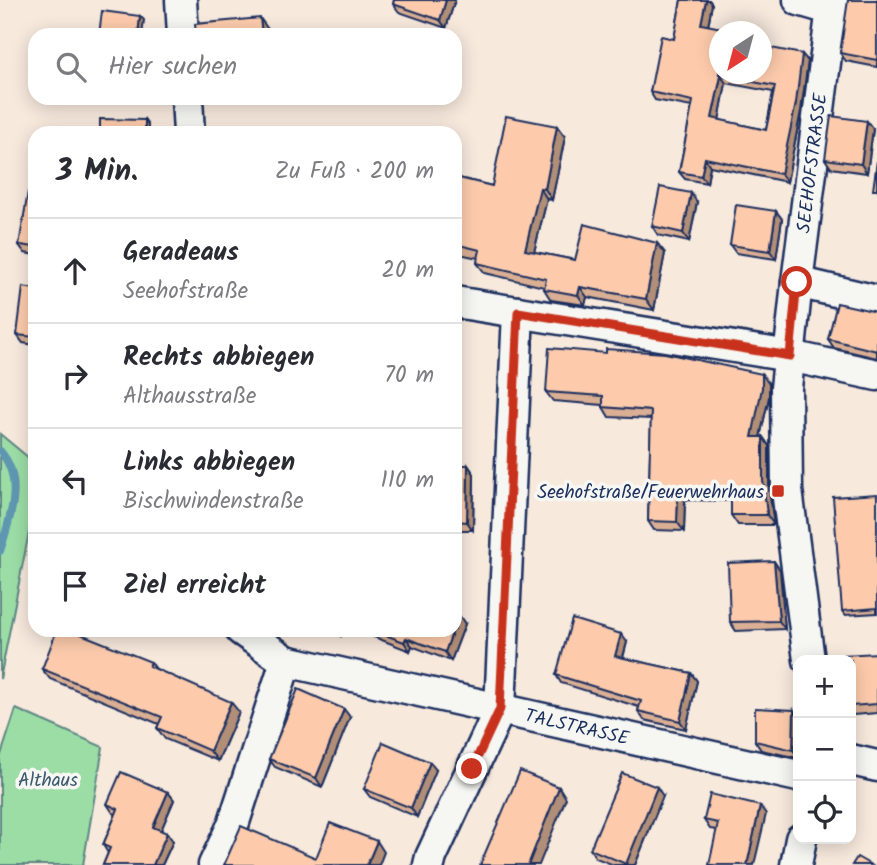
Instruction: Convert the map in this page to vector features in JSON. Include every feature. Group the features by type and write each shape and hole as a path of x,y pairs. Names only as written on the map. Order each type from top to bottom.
{"street":[{"path":"181,0 183,28"},
{"path":"799,0 831,5"},
{"name":"SEEHOFSTRASSE","path":"807,655 787,490 786,388 831,5"},
{"path":"187,105 189,126"},
{"path":"797,282 877,301"},
{"path":"462,303 790,356 877,375"},
{"path":"429,865 430,857 500,709 518,312"},
{"name":"TALSTRASSE","path":"251,637 286,661 793,775"},
{"path":"214,865 233,825 286,661"},
{"path":"856,761 877,766"},
{"path":"796,865 800,844"}],"green space":[{"path":"0,434 28,457 28,537 0,679"},
{"name":"Althaus","path":"16,709 103,747 83,865 0,865 0,758"}],"building":[{"path":"394,0 446,0 440,20 393,4"},
{"path":"681,0 706,0 701,24 709,26 709,84 719,84 712,118 766,130 775,86 764,84 772,84 772,48 802,54 796,103 781,174 705,158 701,176 679,172 693,101 650,92 661,36 674,39"},
{"path":"848,0 877,0 877,60 840,53"},
{"path":"102,11 140,16 139,28 100,28"},
{"path":"260,18 261,28 195,28 195,24"},
{"path":"506,116 557,126 545,189 540,188 525,250 575,260 584,224 657,243 646,299 580,287 578,295 544,289 546,279 477,263 480,250 462,246 462,179 492,186"},
{"path":"831,116 867,121 861,164 825,159"},
{"path":"100,119 145,120 145,126 100,126"},
{"path":"877,161 877,190 873,190"},
{"path":"660,187 691,193 683,233 652,226"},
{"path":"28,192 28,246 19,245"},
{"path":"736,205 776,211 770,251 730,245"},
{"path":"23,287 28,288 28,336 17,335"},
{"path":"837,303 877,312 877,351 828,339"},
{"path":"549,348 606,353 606,349 665,353 762,374 762,388 752,437 763,437 763,481 767,515 731,515 731,492 678,491 677,522 648,521 651,411 603,407 603,396 546,392"},
{"path":"462,465 468,465 467,522 462,522"},
{"path":"877,494 877,608 842,611 833,497"},
{"path":"774,561 779,621 730,622 728,563"},
{"path":"572,619 621,634 615,656 691,673 680,721 638,711 641,701 556,675"},
{"path":"54,637 88,637 151,662 149,666 231,702 210,751 157,728 162,717 42,669"},
{"path":"391,637 450,637 445,652 406,638 404,642"},
{"path":"877,653 877,704 856,706 856,655 843,655"},
{"path":"298,689 344,709 316,778 269,759"},
{"path":"755,708 793,710 793,750 755,741"},
{"path":"383,742 430,762 411,808 364,789"},
{"path":"520,771 559,787 528,865 480,865"},
{"path":"121,772 168,792 153,827 167,833 153,865 103,865 110,848 103,845 118,809 107,804"},
{"path":"622,773 657,787 626,864 590,849"},
{"path":"710,794 760,806 747,865 709,865 718,823 704,820"},
{"path":"330,823 377,841 367,865 224,865 241,826 316,858"},
{"path":"857,857 871,865 852,865"}],"waterway":[{"path":"0,451 8,462 14,487 11,513 0,551"}],"place":[{"name":"Seehofstraße/Feuerwehrhaus","path":"778,491"}],"route":[{"path":"472,769 500,709 518,312 790,356 797,282"}]}
